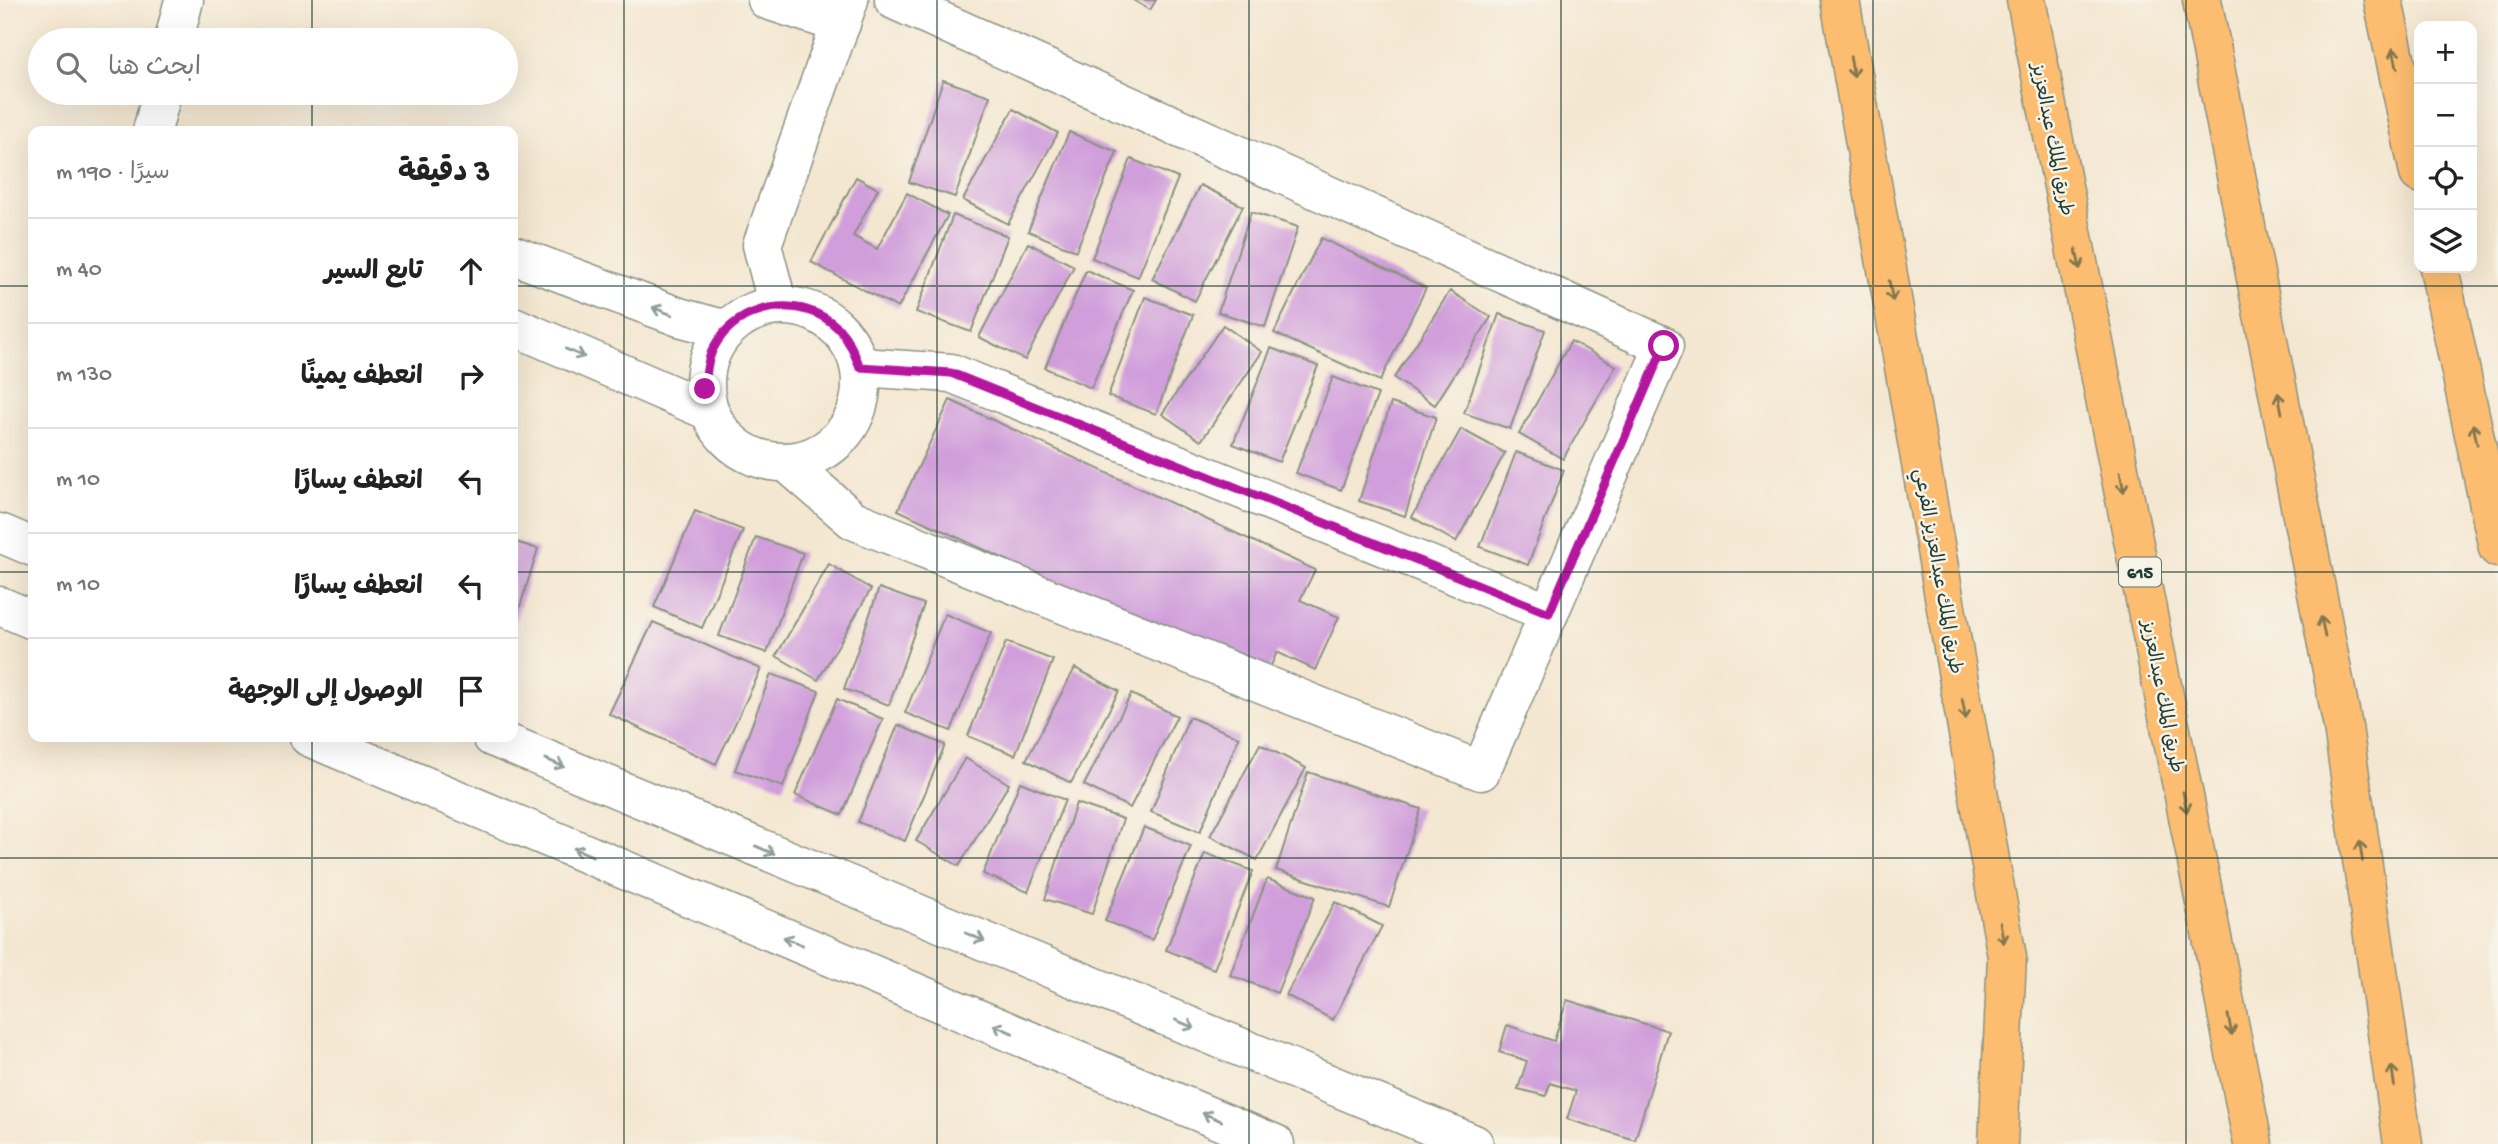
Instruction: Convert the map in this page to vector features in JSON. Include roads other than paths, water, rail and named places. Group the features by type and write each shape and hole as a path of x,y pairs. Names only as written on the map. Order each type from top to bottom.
{"main road":[{"name":"طريق الملك عبدالعزيز الفرعي","path":"1840,0 2007,957 1998,1144"},
{"name":"طريق الملك عبدالعزيز","path":"2026,0 2253,1144"},
{"path":"2202,0 2343,727 2403,1144"},
{"path":"2383,0 2414,149"},
{"path":"2440,273 2498,548"}],"street":[{"path":"177,28 184,0"},
{"path":"767,0 845,12 762,245 778,306"},
{"path":"786,462 853,520 1481,771 1664,346 894,0"},
{"path":"518,257 679,317 727,330"},
{"path":"778,306 801,308 821,316 845,338 860,367 861,389 856,412 845,431 828,448 808,458 786,462 761,459 739,449 721,432 709,411 705,389 707,367 714,347 727,330 751,313 778,306"},
{"path":"518,328 709,411"},
{"path":"860,367 951,373 1549,613"},
{"path":"0,533 28,545"},
{"path":"0,606 28,618"},
{"path":"321,742 1275,1144"},
{"path":"504,742 1474,1144"}]}
